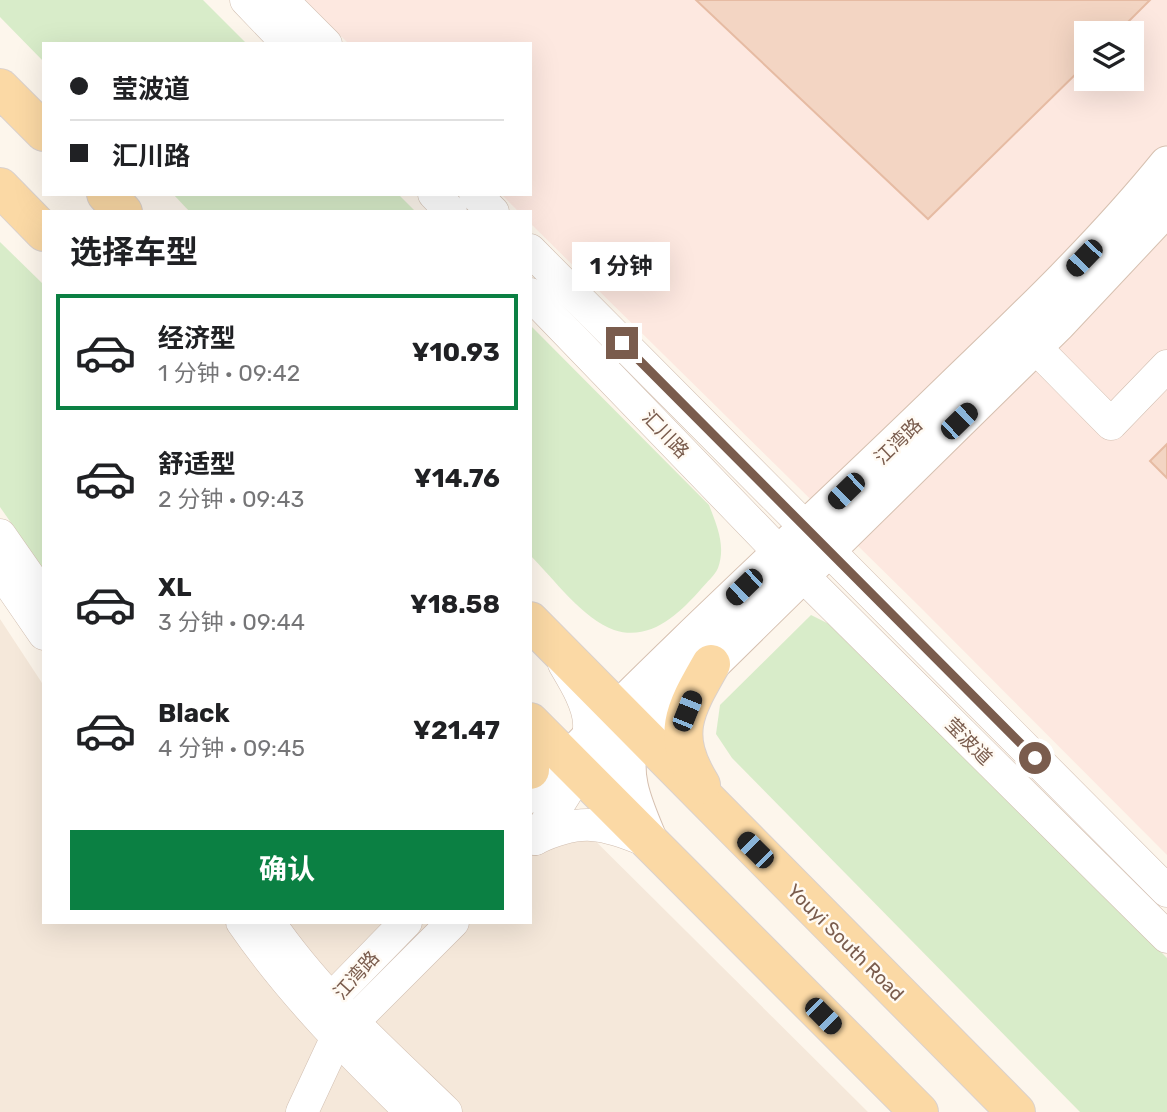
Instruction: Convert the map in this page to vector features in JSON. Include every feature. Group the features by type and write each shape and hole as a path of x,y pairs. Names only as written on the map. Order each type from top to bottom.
{"main road":[{"path":"0,88 42,130"},
{"name":"江湾路","path":"816,540 1116,226 1167,164"},
{"path":"0,187 42,230"},
{"path":"108,196 121,210"},
{"name":"江湾路","path":"581,762 631,728 700,652 816,540 1035,346 1124,256 1167,208"},
{"name":"Youyi South Road","path":"541,632 631,728 1016,1112"},
{"path":"700,652 682,730 682,741 696,778 718,813"},
{"path":"532,724 581,762 650,842 919,1112"},
{"path":"631,728 627,772 629,785 650,842"}],"street":[{"path":"246,0 286,42"},
{"path":"282,0 324,42"},
{"path":"436,196 449,210"},
{"path":"477,196 491,210"},
{"name":"汇川路","path":"532,252 816,540"},
{"name":"汇川路","path":"532,296 791,564"},
{"path":"1035,346 1111,424 1167,366"},
{"path":"0,535 42,595"},
{"name":"莹波道","path":"816,540 1167,891"},
{"name":"莹波道","path":"791,564 1167,937"},
{"path":"0,570 42,631"},
{"path":"533,841 566,792 581,762 590,723 583,700 541,632"},
{"name":"江湾路","path":"532,796 581,762"},
{"path":"533,841 552,830 588,824 605,825 650,842"},
{"path":"243,924 269,961 345,1031 446,1112"},
{"name":"江湾路","path":"345,1031 331,999 404,924"},
{"path":"303,1112 345,1031 451,924"},
{"path":"276,933 307,961 323,965 341,965 377,952"},
{"path":"276,933 331,999"},
{"path":"345,1031 411,1112"}],"shaded area":[{"path":"304,0 1167,0 1167,855 532,225 532,210 517,210 503,196 532,196 532,42 347,42"},
{"path":"0,619 42,683 42,924 532,924 532,778 868,1112 0,1112"}],"green space":[{"path":"0,0 203,0 245,42 42,42 42,60 0,17"},
{"path":"175,196 400,196 414,210 188,210"},
{"path":"0,242 42,283 42,567 0,507"},
{"path":"532,327 709,505 721,544 718,568 710,579 683,608 652,629 627,633 614,630 591,617 532,557"},
{"path":"811,615 845,632 1167,958 1167,1112 1080,1112 732,758 716,734 720,705"}],"building":[{"path":"696,0 1150,0 1129,21 1074,21 1074,76 928,219"},
{"path":"1167,444 1167,478 1150,461"}],"route":[{"path":"622,343 1035,758"}]}
